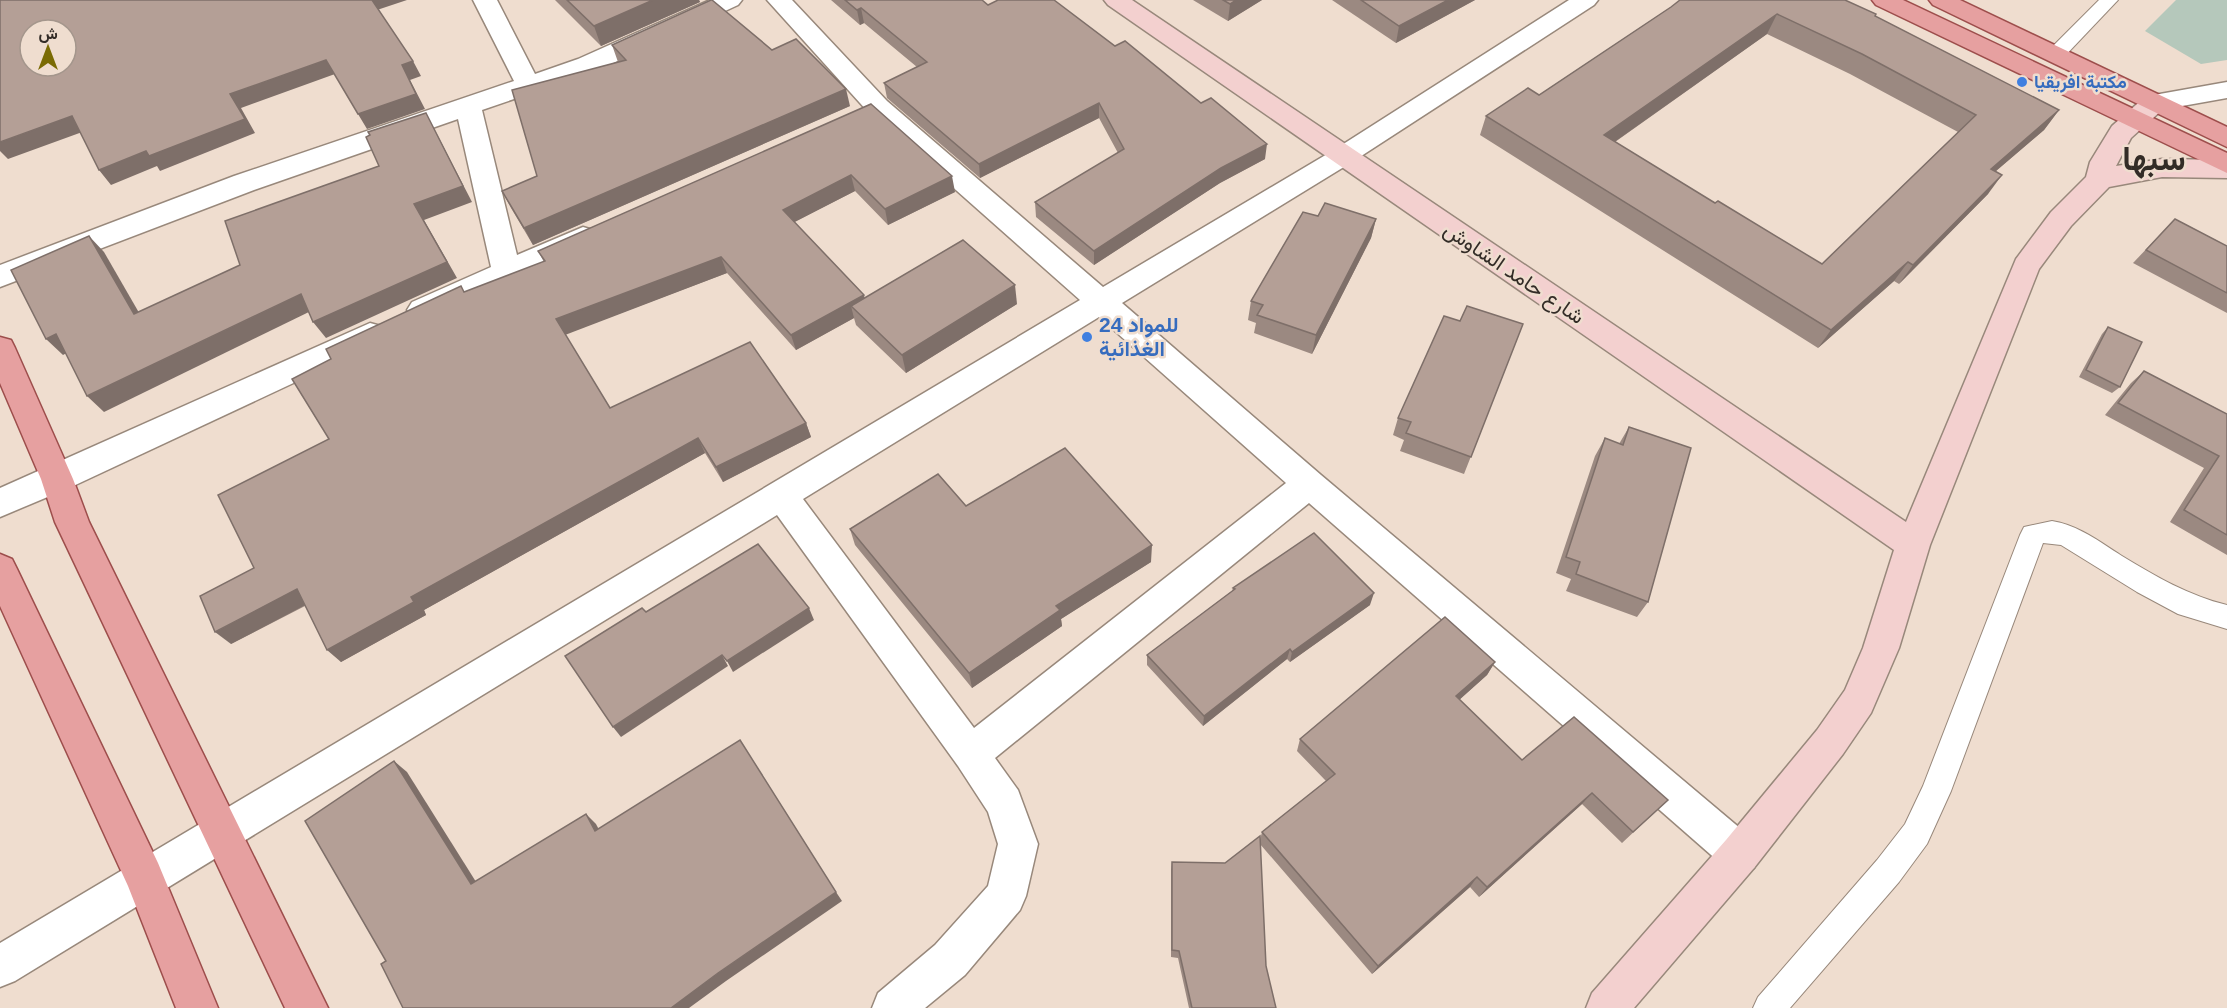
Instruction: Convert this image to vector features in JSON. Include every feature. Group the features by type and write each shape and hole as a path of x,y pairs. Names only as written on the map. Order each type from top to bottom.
{"main road":[{"path":"1884,0 2144,111 2227,138"},
{"path":"1941,0 2055,55 2227,166"},
{"path":"0,348 57,479 72,522 307,1008"},
{"path":"0,569 144,877 196,1008"}],"street":[{"path":"485,0 528,84"},
{"path":"0,276 244,183 588,65 730,0"},
{"path":"779,0 867,112 1101,301 1740,854"},
{"name":"شارع حامد الشاوش","path":"1116,0 1913,545"},
{"path":"0,966 1342,156 1586,0"},
{"path":"2099,180 2103,162 2111,146 2144,111 2227,90"},
{"path":"468,105 506,271"},
{"path":"1606,1008 1740,854 1830,742 1858,701 1881,648 1913,545 2026,266 2061,219 2099,180 2128,171 2162,166 2227,166"},
{"path":"0,503 57,479 605,227"},
{"path":"970,754 1310,484"},
{"path":"781,495 1004,803 1018,844 1006,896 950,960 893,1008"}],"lane":[{"path":"2055,55 2109,0"},
{"path":"1769,1008 1888,871 1916,834 1936,791 2033,535 2043,531 2056,532 2070,537 2183,604 2227,617"}],"green space":[{"path":"2176,0 2227,0 2227,60 2201,64 2145,31"}],"building":[{"path":"0,0 372,0 413,61 402,65 416,94 358,114 326,60 230,94 245,119 149,156 146,151 99,170 72,116 0,142"},
{"path":"567,0 653,0 594,26"},
{"path":"712,0 772,50 796,39 846,89 524,228 502,191 537,176 512,90 626,60 612,45"},
{"path":"845,0 982,0 988,5 998,0 1054,0 1115,46 1125,41 1201,103 1211,98 1267,144 1221,168 1094,251 1035,202 1124,149 1099,103 979,164 884,83 927,62 861,8 857,10"},
{"path":"1223,0 1236,0 1230,4"},
{"path":"1361,0 1448,0 1399,26"},
{"path":"1680,0 1845,0 2059,110 1991,169 2002,175 1913,265 1908,262 1831,330 1486,116 1528,88 1539,95","holes":["1777,14 1862,54 1976,115 1822,264 1718,201 1715,203 1604,135"]},
{"path":"871,104 952,176 885,209 851,175 783,210 864,295 791,335 721,257 556,319 610,408 750,342 806,423 716,467 698,438 411,597 414,602 327,650 297,589 215,632 200,596 254,568 218,495 329,439 292,379 331,359 326,349 461,286 464,292 545,261 538,251"},
{"path":"426,113 463,186 414,204 447,262 313,322 301,294 87,396 56,334 46,339 11,270 89,236 134,314 240,265 225,221 379,166 366,137 370,135 368,132"},
{"path":"1325,203 1376,219 1316,335 1257,315 1263,305 1251,301 1303,212 1318,216"},
{"path":"2175,219 2227,246 2227,293 2146,250"},
{"path":"963,240 1015,285 902,355 851,306"},
{"path":"1467,306 1523,324 1471,457 1406,433 1411,422 1398,418 1444,316 1460,321"},
{"path":"2108,327 2142,342 2120,387 2086,370"},
{"path":"2144,371 2227,414 2227,535 2184,510 2219,456 2118,403"},
{"path":"1629,427 1691,448 1648,602 1576,574 1580,562 1566,557 1605,438 1623,445"},
{"path":"1065,448 1152,545 1056,606 1060,610 969,673 850,529 938,474 966,506"},
{"path":"1314,533 1374,593 1292,652 1290,649 1204,716 1147,655 1235,589 1233,588"},
{"path":"758,544 809,608 727,661 722,655 613,727 565,656 642,608 646,612"},
{"path":"1445,617 1495,662 1456,696 1522,760 1574,717 1668,800 1633,832 1592,793 1487,887 1477,877 1378,966 1262,832 1335,774 1300,739"},
{"path":"740,740 836,892 671,1008 403,1008 381,964 386,961 305,821 394,761 471,884 586,814 595,831"},
{"path":"1260,836 1266,966 1276,1008 1192,1008 1179,951 1172,950 1172,862 1225,863"}],"place":[{"name":"مكتبة افريقيا","path":"2022,82"},
{"name":"24 للمواد الغذائية","path":"1087,337"}],"district":[{"name":"سبها","path":"2154,158"}]}
